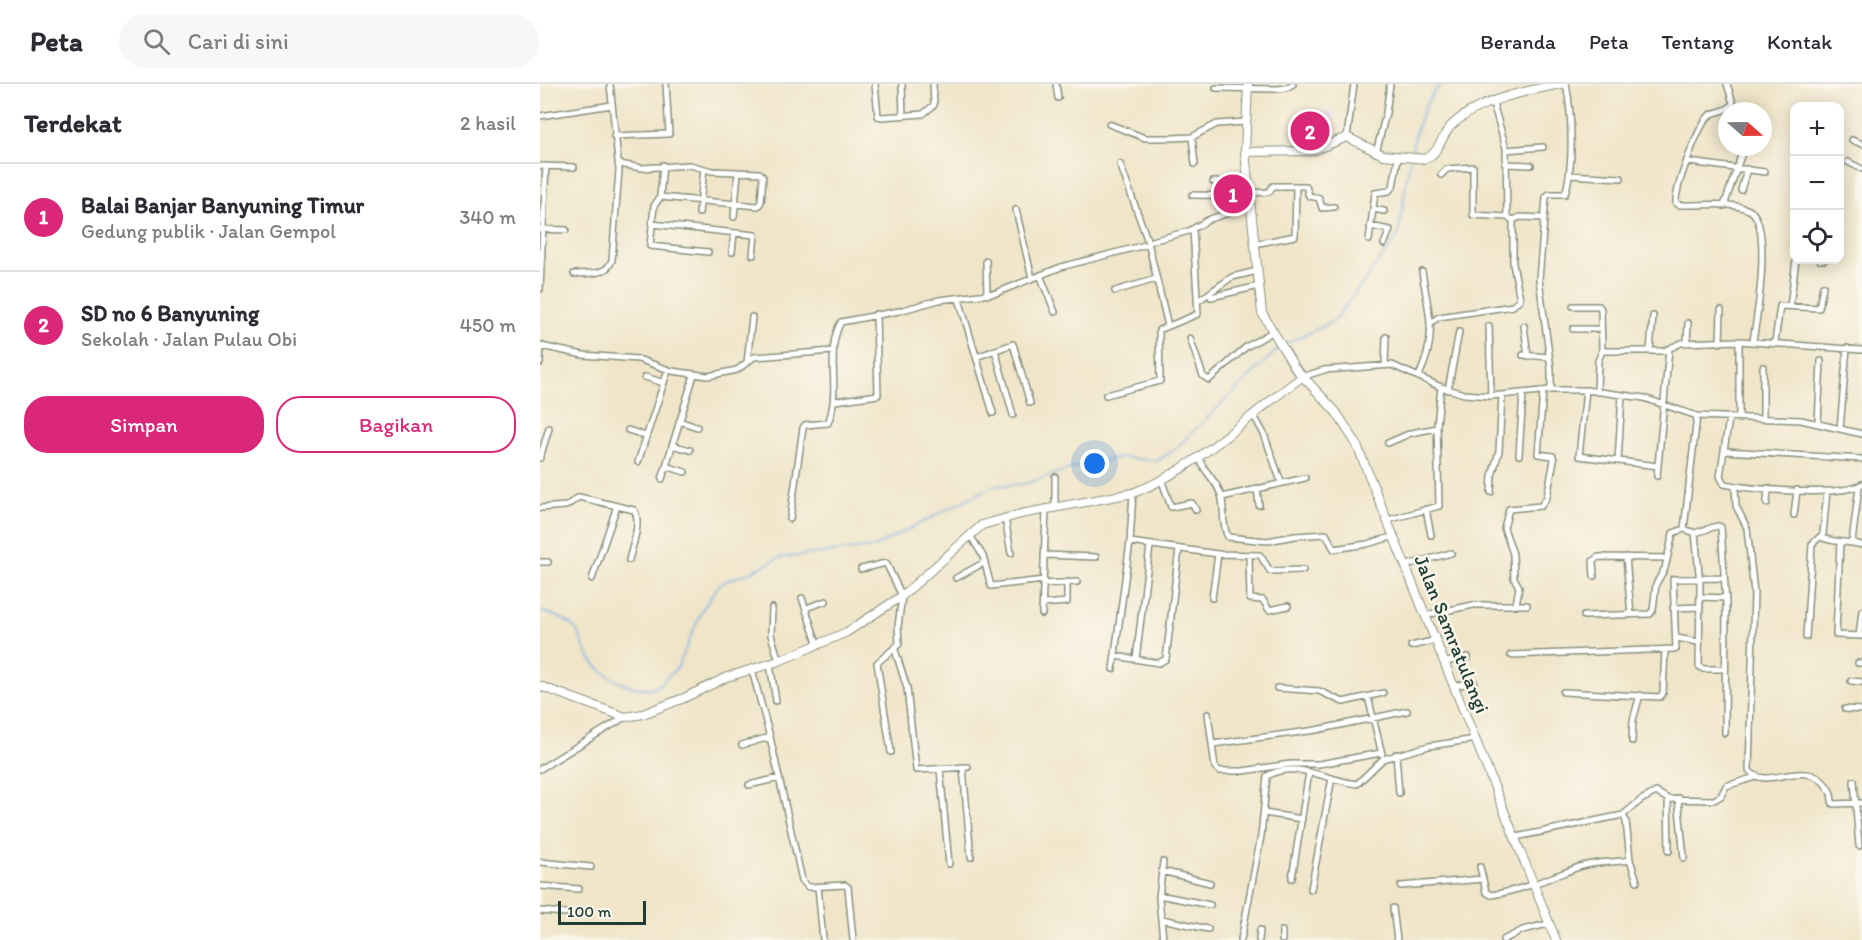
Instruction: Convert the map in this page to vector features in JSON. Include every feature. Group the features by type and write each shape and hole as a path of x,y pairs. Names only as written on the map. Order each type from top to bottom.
{"street":[{"path":"574,273 600,272 611,264 619,164 610,84"},
{"path":"615,136 669,134 666,84"},
{"path":"875,84 878,116 927,113 934,108 933,84"},
{"path":"902,84 903,116"},
{"path":"1056,84 1058,98"},
{"path":"1216,88 1286,88 1293,84"},
{"path":"1347,137 1354,84"},
{"path":"1376,153 1383,129 1390,84"},
{"path":"1347,137 1376,153 1400,159 1415,159 1432,155 1453,123 1493,103 1525,91 1561,84"},
{"path":"1551,390 1539,279 1546,197 1549,194 1565,194 1569,175 1572,116 1566,84"},
{"path":"1727,84 1733,103 1728,109 1708,118 1697,137 1689,162 1677,184 1677,205 1724,206 1749,210 1758,220 1762,272 1753,341"},
{"name":"Jalan Samratulangi","path":"1247,87 1245,152 1262,313 1278,343 1302,377 1345,424 1365,462 1556,940"},
{"path":"1430,323 1439,317 1517,304 1520,299 1513,264 1505,164 1506,150 1493,103"},
{"path":"540,116 612,105"},
{"path":"1109,124 1149,139 1192,137 1214,125 1246,122"},
{"path":"1192,137 1195,164"},
{"path":"1245,152 1312,151 1347,137"},
{"path":"1852,140 1862,144"},
{"path":"1506,150 1543,147"},
{"path":"1724,206 1741,156"},
{"path":"1369,240 1375,193 1389,191 1393,187 1400,159"},
{"path":"1689,162 1765,172"},
{"path":"1848,162 1862,169"},
{"path":"619,164 642,168 690,165 704,169 762,174 763,189 758,206 660,197"},
{"path":"1120,164 1149,243 1168,326"},
{"path":"1505,164 1531,165"},
{"path":"663,165 660,197 654,206 650,246 708,252"},
{"path":"540,289 543,166 574,167"},
{"path":"1442,175 1447,169 1473,167 1473,215 1544,218"},
{"path":"699,213 704,169"},
{"path":"1741,190 1747,169"},
{"path":"734,217 738,173"},
{"path":"1569,175 1621,178"},
{"path":"1213,182 1248,181"},
{"path":"1192,195 1249,195 1269,192 1273,186 1307,186 1309,196 1319,198 1322,208 1334,207"},
{"path":"1254,244 1295,236 1296,186"},
{"path":"790,519 803,428 805,425 828,423 835,401 833,351 841,322 899,311 939,300 987,295 1040,274 1193,229 1210,219 1250,206"},
{"path":"1016,210 1032,278"},
{"path":"1372,210 1383,211"},
{"path":"652,224 755,235 753,255"},
{"path":"1370,226 1390,230 1384,244"},
{"path":"541,229 566,230"},
{"path":"1106,395 1160,381 1158,331 1196,315 1198,301 1193,229"},
{"path":"732,252 734,232"},
{"path":"986,261 987,295"},
{"path":"1790,306 1795,264"},
{"path":"1198,301 1232,277 1257,271"},
{"path":"1419,376 1431,344 1422,272"},
{"path":"1040,274 1055,312"},
{"path":"1115,291 1156,279"},
{"path":"1211,297 1259,286"},
{"path":"1775,342 1779,307 1819,308 1823,286"},
{"path":"959,299 993,412"},
{"path":"1573,306 1600,307 1602,351 1598,361 1597,392"},
{"path":"1719,343 1721,310"},
{"path":"835,401 878,395 876,314"},
{"path":"1650,351 1653,316"},
{"path":"747,363 752,317"},
{"path":"1687,342 1688,323"},
{"path":"1489,326 1491,396"},
{"path":"1524,326 1525,356 1549,357"},
{"path":"1573,329 1601,329"},
{"path":"1190,338 1203,376 1209,380 1246,347 1272,332"},
{"path":"1448,390 1459,332"},
{"path":"1385,365 1386,337"},
{"path":"1739,341 1739,419"},
{"path":"1602,351 1650,351 1669,349 1687,342 1739,341 1862,350"},
{"path":"976,357 1013,344 1030,403"},
{"path":"540,363 541,345 583,355 638,359 694,375 719,375 737,370 754,357 833,351"},
{"path":"1840,429 1847,348"},
{"path":"1657,476 1669,349"},
{"path":"995,350 1013,415"},
{"path":"1818,423 1821,361"},
{"path":"540,769 625,717 643,714 684,698 727,676 779,661 847,632 902,596 982,525 1005,518 1133,493 1162,481 1199,458 1252,413 1302,377 1324,370 1398,366 1448,390 1502,396 1551,390 1586,390 1622,395 1697,416 1818,423 1862,434"},
{"path":"1762,419 1763,367"},
{"path":"638,462 668,369"},
{"path":"662,479 694,375"},
{"path":"645,377 664,383"},
{"path":"1388,520 1440,505 1437,428 1441,387"},
{"path":"1586,390 1579,456 1658,466"},
{"path":"1516,605 1520,592 1514,578 1514,562 1504,522 1509,509 1541,506 1547,497 1554,460 1553,456 1538,454 1543,391"},
{"path":"1519,455 1523,394"},
{"path":"1618,460 1622,395"},
{"path":"1491,492 1492,476 1499,451 1502,396"},
{"path":"1252,413 1264,434 1281,482"},
{"path":"1684,529 1697,416"},
{"path":"1729,419 1720,479 1724,484 1797,490 1827,490 1861,485 1852,542"},
{"path":"679,422 697,427"},
{"path":"540,458 549,428"},
{"path":"1388,443 1411,432 1437,428"},
{"path":"628,430 646,436"},
{"path":"672,445 690,450"},
{"path":"1725,451 1862,459"},
{"path":"1199,458 1204,472 1211,477 1222,497 1226,534 1230,537 1267,542 1295,536 1327,534 1334,549 1367,544 1395,536"},
{"path":"666,466 685,472"},
{"path":"1055,477 1055,508"},
{"path":"1222,497 1305,478"},
{"path":"1162,481 1171,507 1192,503 1196,510"},
{"path":"1736,486 1736,506 1746,522 1754,580 1748,763 1749,771 1756,777"},
{"path":"1257,488 1259,505"},
{"path":"1767,504 1768,488"},
{"path":"1794,515 1797,490"},
{"path":"1806,637 1812,544 1821,537 1824,530 1827,490"},
{"path":"1113,669 1130,542 1133,493"},
{"path":"540,508 566,506 577,497 634,510 637,513 629,560"},
{"path":"592,579 617,506"},
{"path":"1426,509 1431,535"},
{"path":"1042,614 1046,510"},
{"path":"1005,518 1011,553"},
{"path":"1584,616 1652,612 1656,584 1663,572 1671,536 1678,529 1695,533 1717,526 1722,529 1722,578 1726,598 1725,733"},
{"path":"1695,533 1700,597 1699,667 1724,669"},
{"path":"970,535 985,562 992,586 1077,582"},
{"path":"1821,537 1840,543 1852,542 1862,545"},
{"path":"1130,542 1218,554 1263,556 1266,568 1270,571 1303,570"},
{"path":"1840,543 1836,635 1860,636 1862,611"},
{"path":"1136,659 1150,546"},
{"path":"1115,656 1159,663 1166,658 1179,549"},
{"path":"1407,565 1451,553"},
{"path":"1044,555 1077,554 1096,557"},
{"path":"1212,598 1218,554"},
{"path":"1249,555 1250,599 1263,600 1269,610 1288,606"},
{"path":"1626,557 1630,615"},
{"path":"1594,576 1593,559 1667,558"},
{"path":"540,562 548,562"},
{"path":"956,578 985,562"},
{"path":"861,569 886,563 902,596 898,626 900,641 895,650 877,663 891,752"},
{"path":"1663,572 1673,579 1722,578"},
{"path":"1510,655 1677,648 1673,579"},
{"path":"1043,604 1067,602 1067,582"},
{"path":"1700,597 1726,598"},
{"path":"802,598 818,646"},
{"path":"806,608 826,601"},
{"path":"1426,615 1473,605 1527,605"},
{"path":"1673,608 1700,607"},
{"path":"772,608 770,630 779,661"},
{"path":"1677,638 1698,642"},
{"path":"1411,646 1437,640"},
{"path":"895,650 907,688 916,770 966,767 971,857"},
{"path":"1563,692 1663,695 1665,650"},
{"path":"1446,662 1468,657"},
{"path":"770,664 776,701"},
{"path":"752,670 770,736 802,880 806,886 848,887 853,940"},
{"path":"1851,681 1862,682"},
{"path":"1455,686 1474,682"},
{"path":"540,686 625,717"},
{"path":"1277,688 1319,691 1343,702 1383,693"},
{"path":"1632,741 1633,720 1640,695"},
{"path":"1368,697 1382,756"},
{"path":"1845,710 1862,710"},
{"path":"1213,744 1316,730 1407,711"},
{"path":"1208,714 1215,767 1220,771 1243,771 1290,764 1319,764 1382,756 1476,738"},
{"path":"742,745 770,736"},
{"path":"1396,754 1399,793"},
{"path":"1241,940 1264,813 1268,776 1276,772 1309,772 1357,784 1382,756"},
{"path":"940,769 949,864"},
{"path":"1292,878 1309,772"},
{"path":"1516,837 1623,815 1656,792 1668,799 1714,800 1721,796 1726,786 1756,777 1805,773 1818,778 1829,790 1833,804 1859,803"},
{"path":"749,785 779,778"},
{"path":"1311,890 1332,778"},
{"path":"1854,781 1859,803 1859,846"},
{"path":"1678,798 1684,858"},
{"path":"1668,799 1669,851"},
{"path":"1264,813 1302,819"},
{"path":"1623,815 1626,821 1630,860 1637,881"},
{"path":"1480,867 1488,895 1534,886 1540,881 1580,867 1630,860"},
{"path":"540,862 591,867"},
{"path":"1163,862 1159,895 1164,940"},
{"path":"1162,871 1210,883"},
{"path":"1401,886 1483,879"},
{"path":"540,886 579,889"},
{"path":"818,886 823,940"},
{"path":"1159,895 1210,905"},
{"path":"1393,908 1397,940"},
{"path":"540,910 565,913"},
{"path":"1162,919 1208,929"},
{"path":"1503,940 1522,930 1548,924"},
{"path":"1259,940 1260,930"},
{"path":"1282,931 1282,940"}],"shaded area":[{"path":"1335,111 1335,120 1317,121 1318,141 1303,142 1302,113"}],"waterway":[{"path":"1411,155 1426,106 1443,84"},
{"path":"1285,344 1334,321 1398,236 1410,159"},
{"path":"540,612 558,617 573,626 589,657 614,679 639,688 657,687 678,667 702,610 718,586 726,581 751,572 778,558 874,547 993,486 1025,484 1072,468 1121,457 1157,461 1174,450 1279,348"}],"place":[{"name":"SD no 6 Banyuning","path":"1310,131"},
{"name":"Balai Banjar Banyuning Timur","path":"1233,194"}]}
